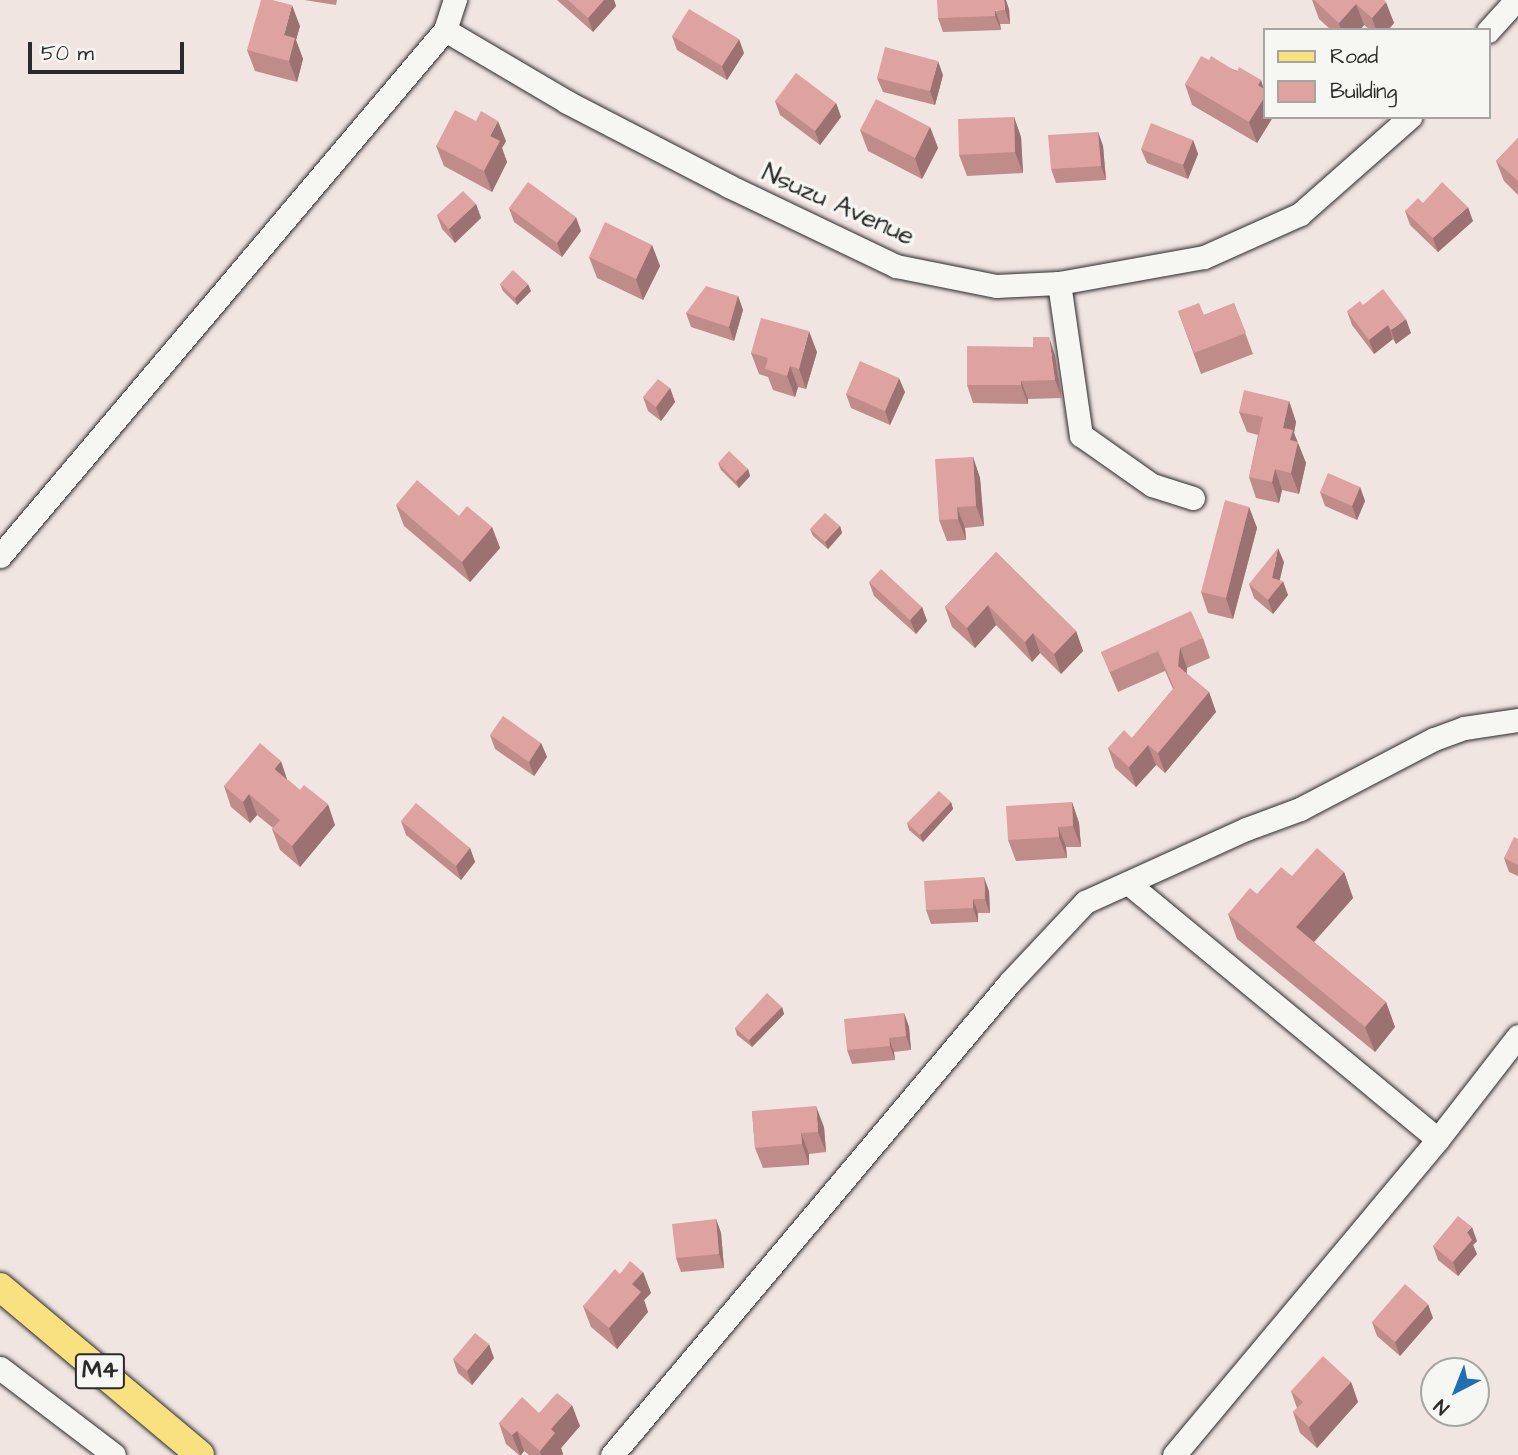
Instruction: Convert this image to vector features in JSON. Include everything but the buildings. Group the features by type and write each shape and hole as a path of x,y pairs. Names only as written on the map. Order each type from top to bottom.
{"main road":[{"name":"M4","path":"0,1287 200,1455"}],"street":[{"path":"0,556 445,30 455,0"},
{"path":"1490,29 1516,0"},
{"name":"Nsuzu Avenue","path":"445,30 567,102 729,186 896,266 996,286 1059,284 1204,257 1300,214 1408,119"},
{"path":"1059,284 1081,435 1152,485 1193,498"},
{"path":"612,1455 1010,982 1085,902 1246,829 1300,809 1434,738 1464,728 1518,720"},
{"path":"1128,883 1438,1139"},
{"path":"1174,1455 1438,1139 1518,1036"},
{"path":"0,1368 114,1455"}]}
